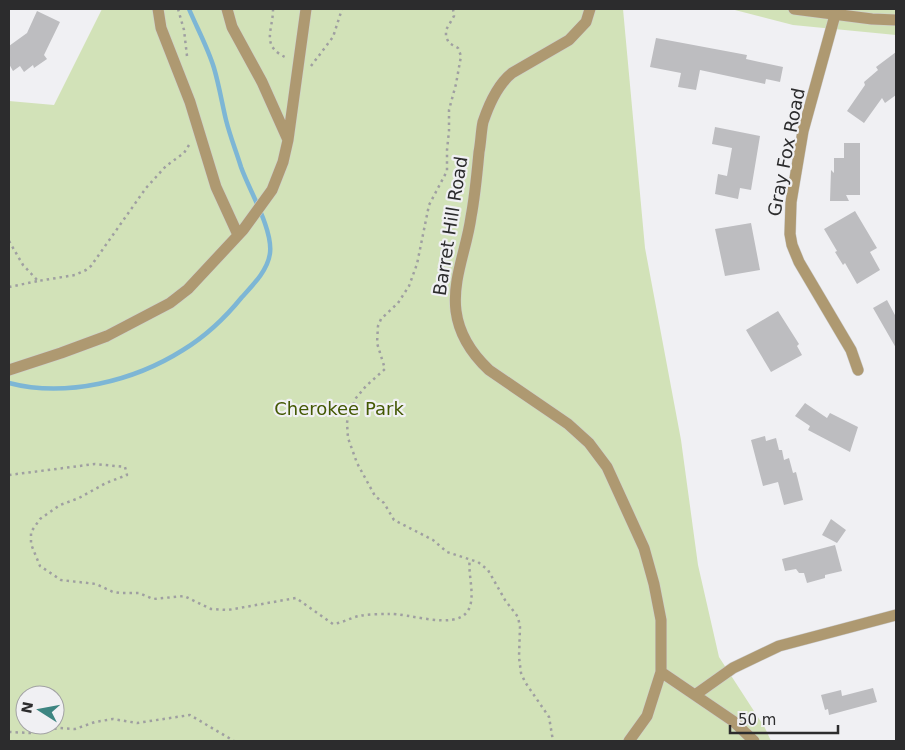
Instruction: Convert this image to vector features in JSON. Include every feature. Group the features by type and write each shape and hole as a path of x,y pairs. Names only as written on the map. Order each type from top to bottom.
{"street":[{"path":"158,9 161,28 185,87 216,187 241,233"},
{"path":"227,9 232,27 262,82 288,140"},
{"path":"13,369 107,336 170,303 188,289 241,233 272,190 279,173 288,140 300,64 306,9"},
{"name":"Barret Hill Road","path":"590,9 586,22 569,40 512,73 495,92 483,124 471,219 455,288 456,313 459,326 470,349 489,370 568,424 589,443 607,467 644,548 661,620 661,672 647,716 629,741"},
{"path":"794,9 872,19 896,20"},
{"name":"Gray Fox Road","path":"835,15 803,131 791,202 790,234 799,262 851,350 858,370"},
{"path":"695,695 733,668 779,646 896,615"},
{"path":"661,672 733,721 754,741"}],"path":[{"path":"178,9 184,30 188,64"},
{"path":"273,9 269,35 272,47 282,56 308,66 314,62 333,37 342,9"},
{"path":"453,9 454,16 446,30 446,37 449,43 458,48 461,56 449,110 447,171 428,205 417,264 409,286 398,303 381,319 378,326 378,343 385,369 366,386 352,404 347,423 348,438 357,463 375,496 384,503 394,520 432,540 447,552 478,562 488,570 505,600 518,616 520,627 519,657 522,673 534,695 547,712 551,723 553,741"},
{"path":"9,288 74,275 91,266 146,188 166,166 188,148 197,123"},
{"path":"9,241 23,265 38,281"},
{"path":"9,475 95,464 125,467 127,475 60,505 40,519 31,532 31,544 40,566 61,580 96,584 113,592 139,593 153,599 184,596 210,609 219,610 296,598 333,624 345,622 357,616 392,614 425,620 453,619 462,617 468,611 472,590 470,559"},
{"path":"9,732 30,733 60,728 75,729 95,722 113,719 137,723 190,715 234,741"}],"green space":[{"name":"Cherokee Park","path":"102,9 623,9 645,248 681,440 698,565 719,657 765,728 771,741 9,741 9,101 54,105"},
{"path":"731,9 896,9 896,35 793,25"}],"building":[{"path":"37,11 60,22 44,55 47,59 34,68 33,65 24,72 20,66 13,71 9,64 9,46 27,33"},
{"path":"656,38 747,55 746,59 783,67 780,82 766,79 765,84 700,70 696,90 678,87 681,73 650,67"},
{"path":"896,52 896,95 885,103 882,98 864,123 847,111 865,85 864,82 878,70 876,67"},
{"path":"715,127 760,136 751,190 740,188 738,199 715,194 718,174 727,176 732,148 712,144"},
{"path":"844,143 860,143 860,195 846,195 849,201 830,201 831,170 834,173 834,158 844,158"},
{"path":"855,211 877,248 870,252 880,270 857,284 845,263 843,265 835,252 837,251 824,229"},
{"path":"751,223 760,270 725,276 715,229"},
{"path":"887,300 896,317 896,348 873,308"},
{"path":"778,311 799,344 797,346 802,355 771,372 746,330"},
{"path":"805,403 827,418 830,413 858,427 850,452 808,430 810,426 795,416"},
{"path":"765,436 766,441 776,438 779,450 782,450 784,460 789,458 793,473 796,472 803,500 784,505 778,482 763,486 751,440"},
{"path":"831,519 846,530 837,543 822,535"},
{"path":"835,545 842,571 825,575 825,578 807,583 804,573 799,573 796,569 785,571 782,559"},
{"path":"873,688 877,702 829,715 828,709 825,710 821,695 841,690 842,696"}],"waterway":[{"path":"9,383 53,389 99,384 121,378 164,361 200,339 215,326 255,282 269,259 270,243 268,233 231,138 212,61 189,9"}]}
